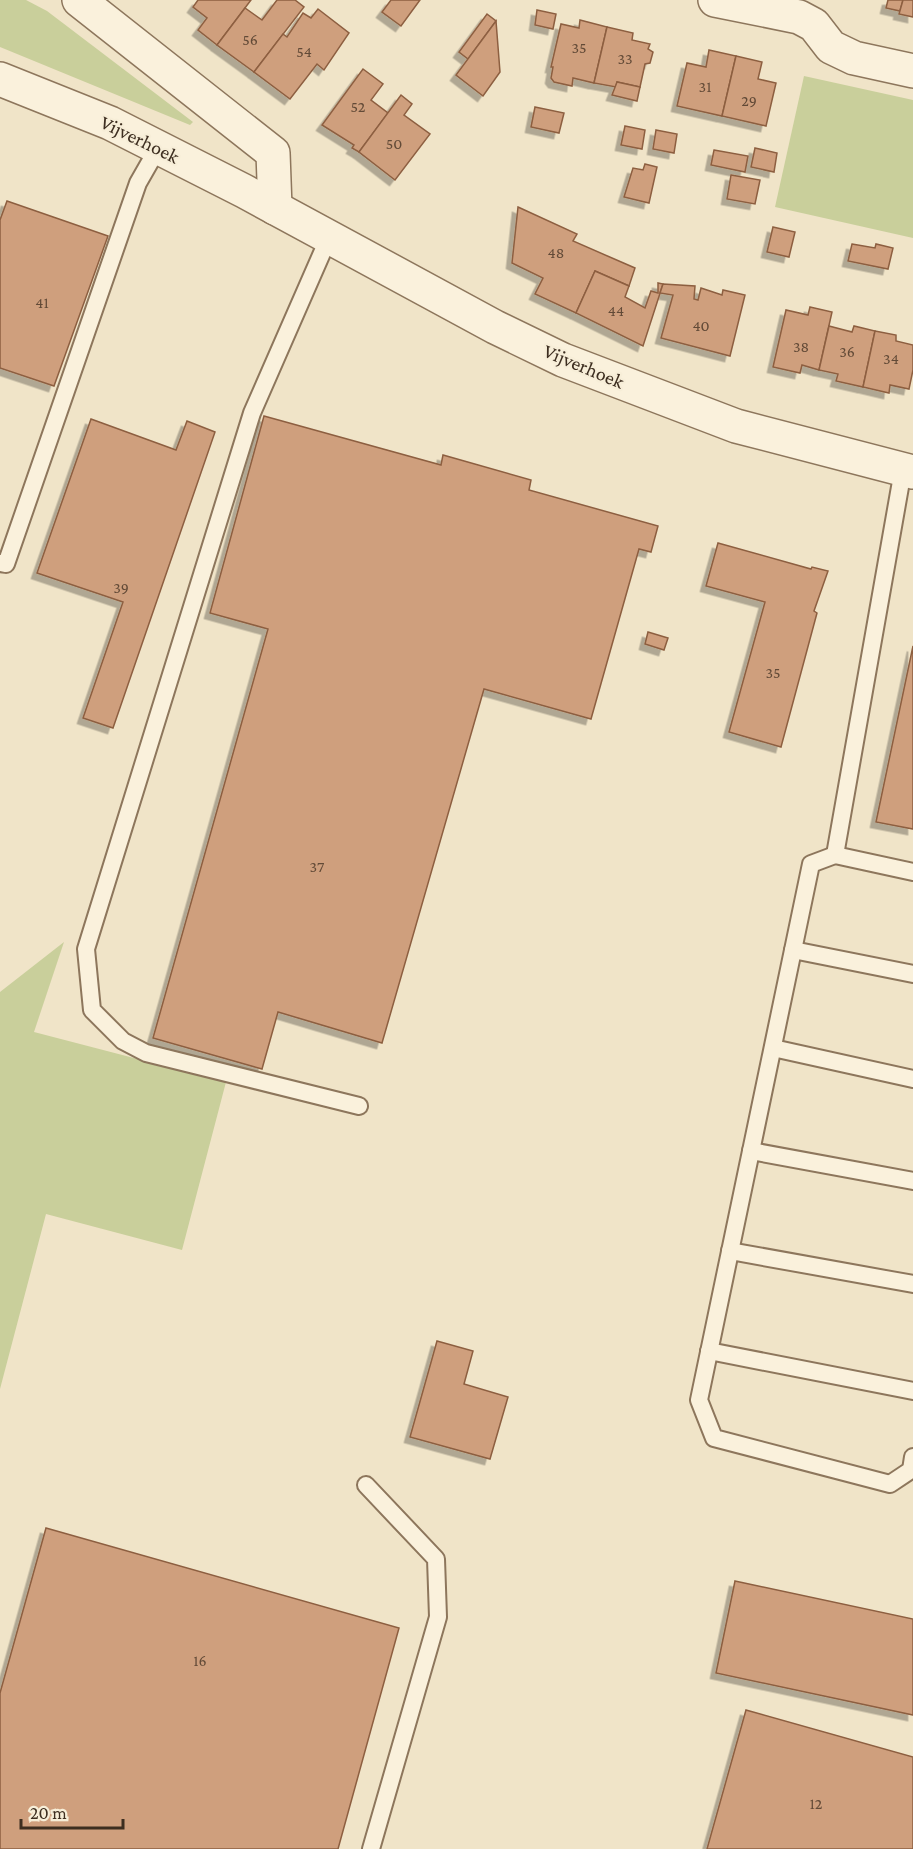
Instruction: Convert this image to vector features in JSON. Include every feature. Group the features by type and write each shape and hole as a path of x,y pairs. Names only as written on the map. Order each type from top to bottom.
{"street":[{"path":"80,0 273,153 275,208"},
{"path":"715,0 799,17 814,25 831,47 854,58 913,71"},
{"name":"Vijverhoek","path":"0,79 110,123 275,208 495,327 563,360 736,426 908,471"}],"lane":[{"path":"0,562 6,564 138,183 158,148"},
{"path":"329,237 252,413 86,949 92,1010 123,1041 146,1053 359,1106"},
{"path":"835,855 908,471"},
{"path":"913,872 835,855 811,864 699,1400 714,1438 890,1484 911,1470 913,1457"},
{"path":"793,950 913,974"},
{"path":"773,1048 913,1078"},
{"path":"751,1151 913,1181"},
{"path":"730,1251 913,1284"},
{"path":"709,1351 913,1391"},
{"path":"366,1485 436,1559 438,1617 371,1849"}],"green space":[{"path":"0,0 26,0 47,11 193,122 190,125 0,47"},
{"path":"804,76 913,100 913,238 775,207"},
{"path":"64,942 34,1032 226,1082 182,1250 46,1214 0,1389 0,992"}],"building":[{"path":"198,0 251,0 217,45 198,30 207,18 193,7"},
{"path":"277,0 295,0 304,7 254,72 217,45 245,8 262,20"},
{"path":"391,0 420,0 401,26 382,12"},
{"path":"888,0 903,0 900,11 886,8"},
{"path":"903,0 913,0 913,17 899,14"},
{"path":"318,9 349,33 324,70 317,64 290,99 254,72 283,34 287,37 303,13 311,18"},
{"path":"537,10 556,14 553,29 535,25"},
{"path":"487,14 496,21 468,59 459,52"},
{"path":"580,20 607,27 594,83 573,78 572,86 554,82 551,78 553,67 551,67 561,24 579,28"},
{"path":"496,21 500,72 483,96 456,75"},
{"path":"607,27 633,33 632,40 650,44 648,49 653,52 650,63 645,64 640,87 617,82 616,87 594,83"},
{"path":"709,50 736,56 722,116 677,106 687,63 706,67"},
{"path":"736,56 762,62 758,79 776,83 766,126 722,116"},
{"path":"363,69 383,84 371,100 388,113 359,152 352,148 354,145 322,125"},
{"path":"617,82 640,87 637,101 612,95"},
{"path":"401,95 412,104 404,115 430,134 395,180 359,152"},
{"path":"535,107 564,113 559,133 531,127"},
{"path":"625,126 645,130 642,149 621,145"},
{"path":"656,130 677,134 674,153 653,149"},
{"path":"755,148 777,153 774,172 751,167"},
{"path":"714,150 748,156 745,172 711,165"},
{"path":"645,164 657,167 649,203 624,197 633,168 643,170"},
{"path":"731,175 760,180 755,204 727,199"},
{"path":"7,201 108,236 54,386 0,368 0,220"},
{"path":"518,207 577,234 573,241 635,268 629,286 595,271 576,313 535,294 543,278 512,263"},
{"path":"773,227 795,232 789,257 767,252"},
{"path":"852,244 875,248 876,244 893,248 888,269 848,261"},
{"path":"595,271 629,286 625,297 645,308 651,291 658,293 658,283 663,284 643,346 576,313"},
{"path":"663,284 695,286 694,299 698,300 701,288 722,295 723,290 745,295 730,356 661,338 673,295 660,293"},
{"path":"810,307 832,312 819,370 802,365 800,373 773,367 786,310 808,315"},
{"path":"829,326 852,332 854,326 875,331 863,387 836,381 838,374 819,370"},
{"path":"875,331 896,335 896,341 913,345 913,370 909,389 890,385 889,393 863,387"},
{"path":"264,416 441,465 443,455 531,480 529,490 658,526 651,552 639,549 591,719 484,689 382,1043 278,1012 262,1069 153,1038 268,629 210,613"},
{"path":"91,419 176,450 187,421 215,432 113,728 83,718 123,602 37,573"},
{"path":"718,543 811,569 812,567 828,571 814,611 817,613 781,747 729,732 765,602 706,586"},
{"path":"648,632 668,638 664,650 645,644"},
{"path":"913,646 913,829 876,822"},
{"path":"437,1341 473,1351 464,1384 508,1397 490,1459 410,1437"},
{"path":"46,1528 399,1628 338,1849 0,1849 0,1693"},
{"path":"735,1581 913,1619 913,1715 716,1673"},
{"path":"746,1710 913,1757 913,1849 707,1849"}]}
